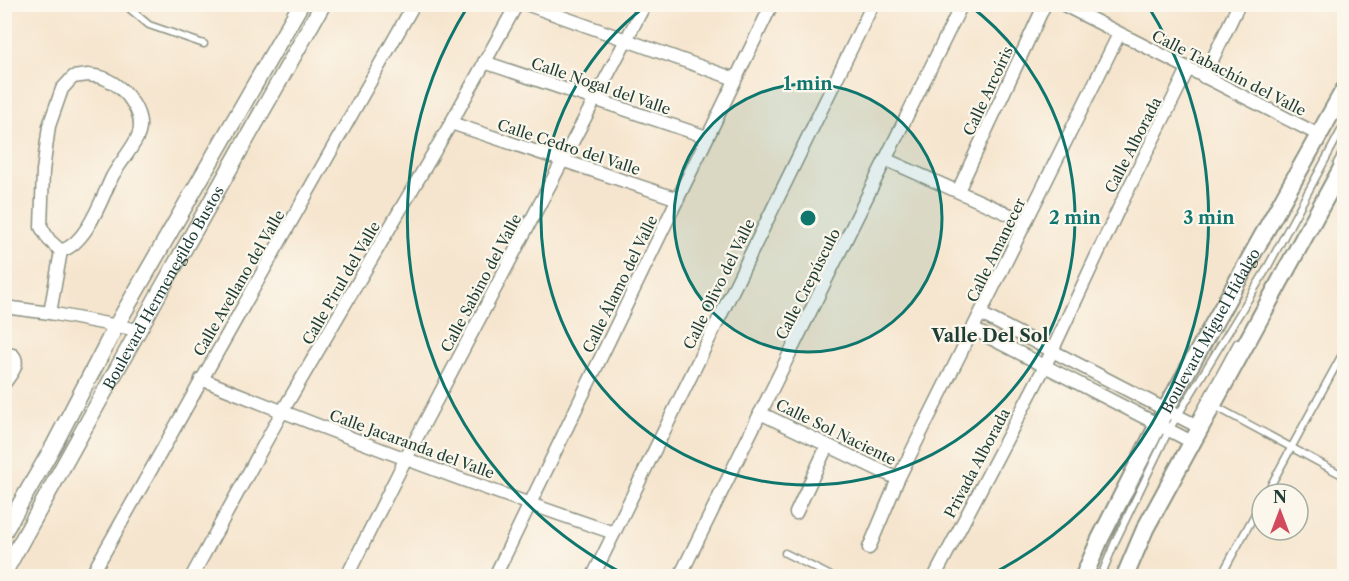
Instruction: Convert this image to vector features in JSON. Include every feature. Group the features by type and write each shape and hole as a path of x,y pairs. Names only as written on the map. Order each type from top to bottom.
{"main road":[{"name":"Boulevard Miguel Hidalgo","path":"1084,576 1105,530 1167,420 1344,90"},
{"path":"1125,576 1145,529 1192,442 1196,425 1212,404 1344,164"}],"street":[{"name":"Boulevard Hermenegildo Bustos","path":"4,532 54,445 116,326 301,4"},
{"name":"Boulevard Hermenegildo Bustos","path":"4,573 138,330 323,4"},
{"name":"Calle Avellano del Valle","path":"91,576 414,4"},
{"name":"Calle Pirul del Valle","path":"192,576 282,412 451,123 517,4"},
{"path":"526,4 735,79"},
{"name":"Calle Sabino del Valle","path":"347,576 406,458 562,160 596,101 645,4"},
{"name":"Calle Álamo del Valle","path":"495,576 772,4"},
{"name":"Calle Olivo del Valle","path":"593,576 873,4"},
{"name":"Calle Crepúsculo","path":"680,576 962,4"},
{"name":"Calle Arcoíris","path":"958,191 1045,4"},
{"name":"Calle Tabachín del Valle","path":"1062,4 1084,9 1119,34 1319,135"},
{"path":"1204,77 1239,4"},
{"name":"Calle Amanecer","path":"869,548 898,479 1119,34"},
{"name":"Calle Nogal del Valle","path":"484,62 707,137"},
{"name":"Calle Alborada","path":"1045,366 1119,208 1188,69"},
{"path":"88,75 105,78 131,100 138,114 140,128 138,138 115,172 90,222 75,244 61,251 49,240 41,227 43,171 50,126 62,89 73,77 88,75"},
{"name":"Calle Cedro del Valle","path":"451,123 678,199"},
{"path":"887,159 1026,222"},
{"path":"50,314 61,251"},
{"path":"4,307 138,330"},
{"path":"981,314 1167,420 1192,442"},
{"path":"974,329 1045,366 1167,420 1196,425"},
{"path":"4,384 17,364 16,358 9,354"},
{"name":"Privada Alborada","path":"936,574 1045,366"},
{"name":"Calle Jacaranda del Valle","path":"201,380 406,458 614,532"},
{"name":"Calle Sol Naciente","path":"760,413 898,479"},
{"path":"796,513 827,446"}],"lane":[{"path":"124,4 149,25 204,44"},
{"path":"1101,576 1167,420 1266,270 1344,126"},
{"path":"1282,262 1344,150"},
{"path":"1196,425 1238,341"},
{"path":"1273,482 1344,351"},
{"path":"1212,404 1344,476"},
{"path":"1221,576 1250,523"},
{"path":"785,553 831,576"}],"district":[{"name":"Valle Del Sol","path":"990,336"}]}
